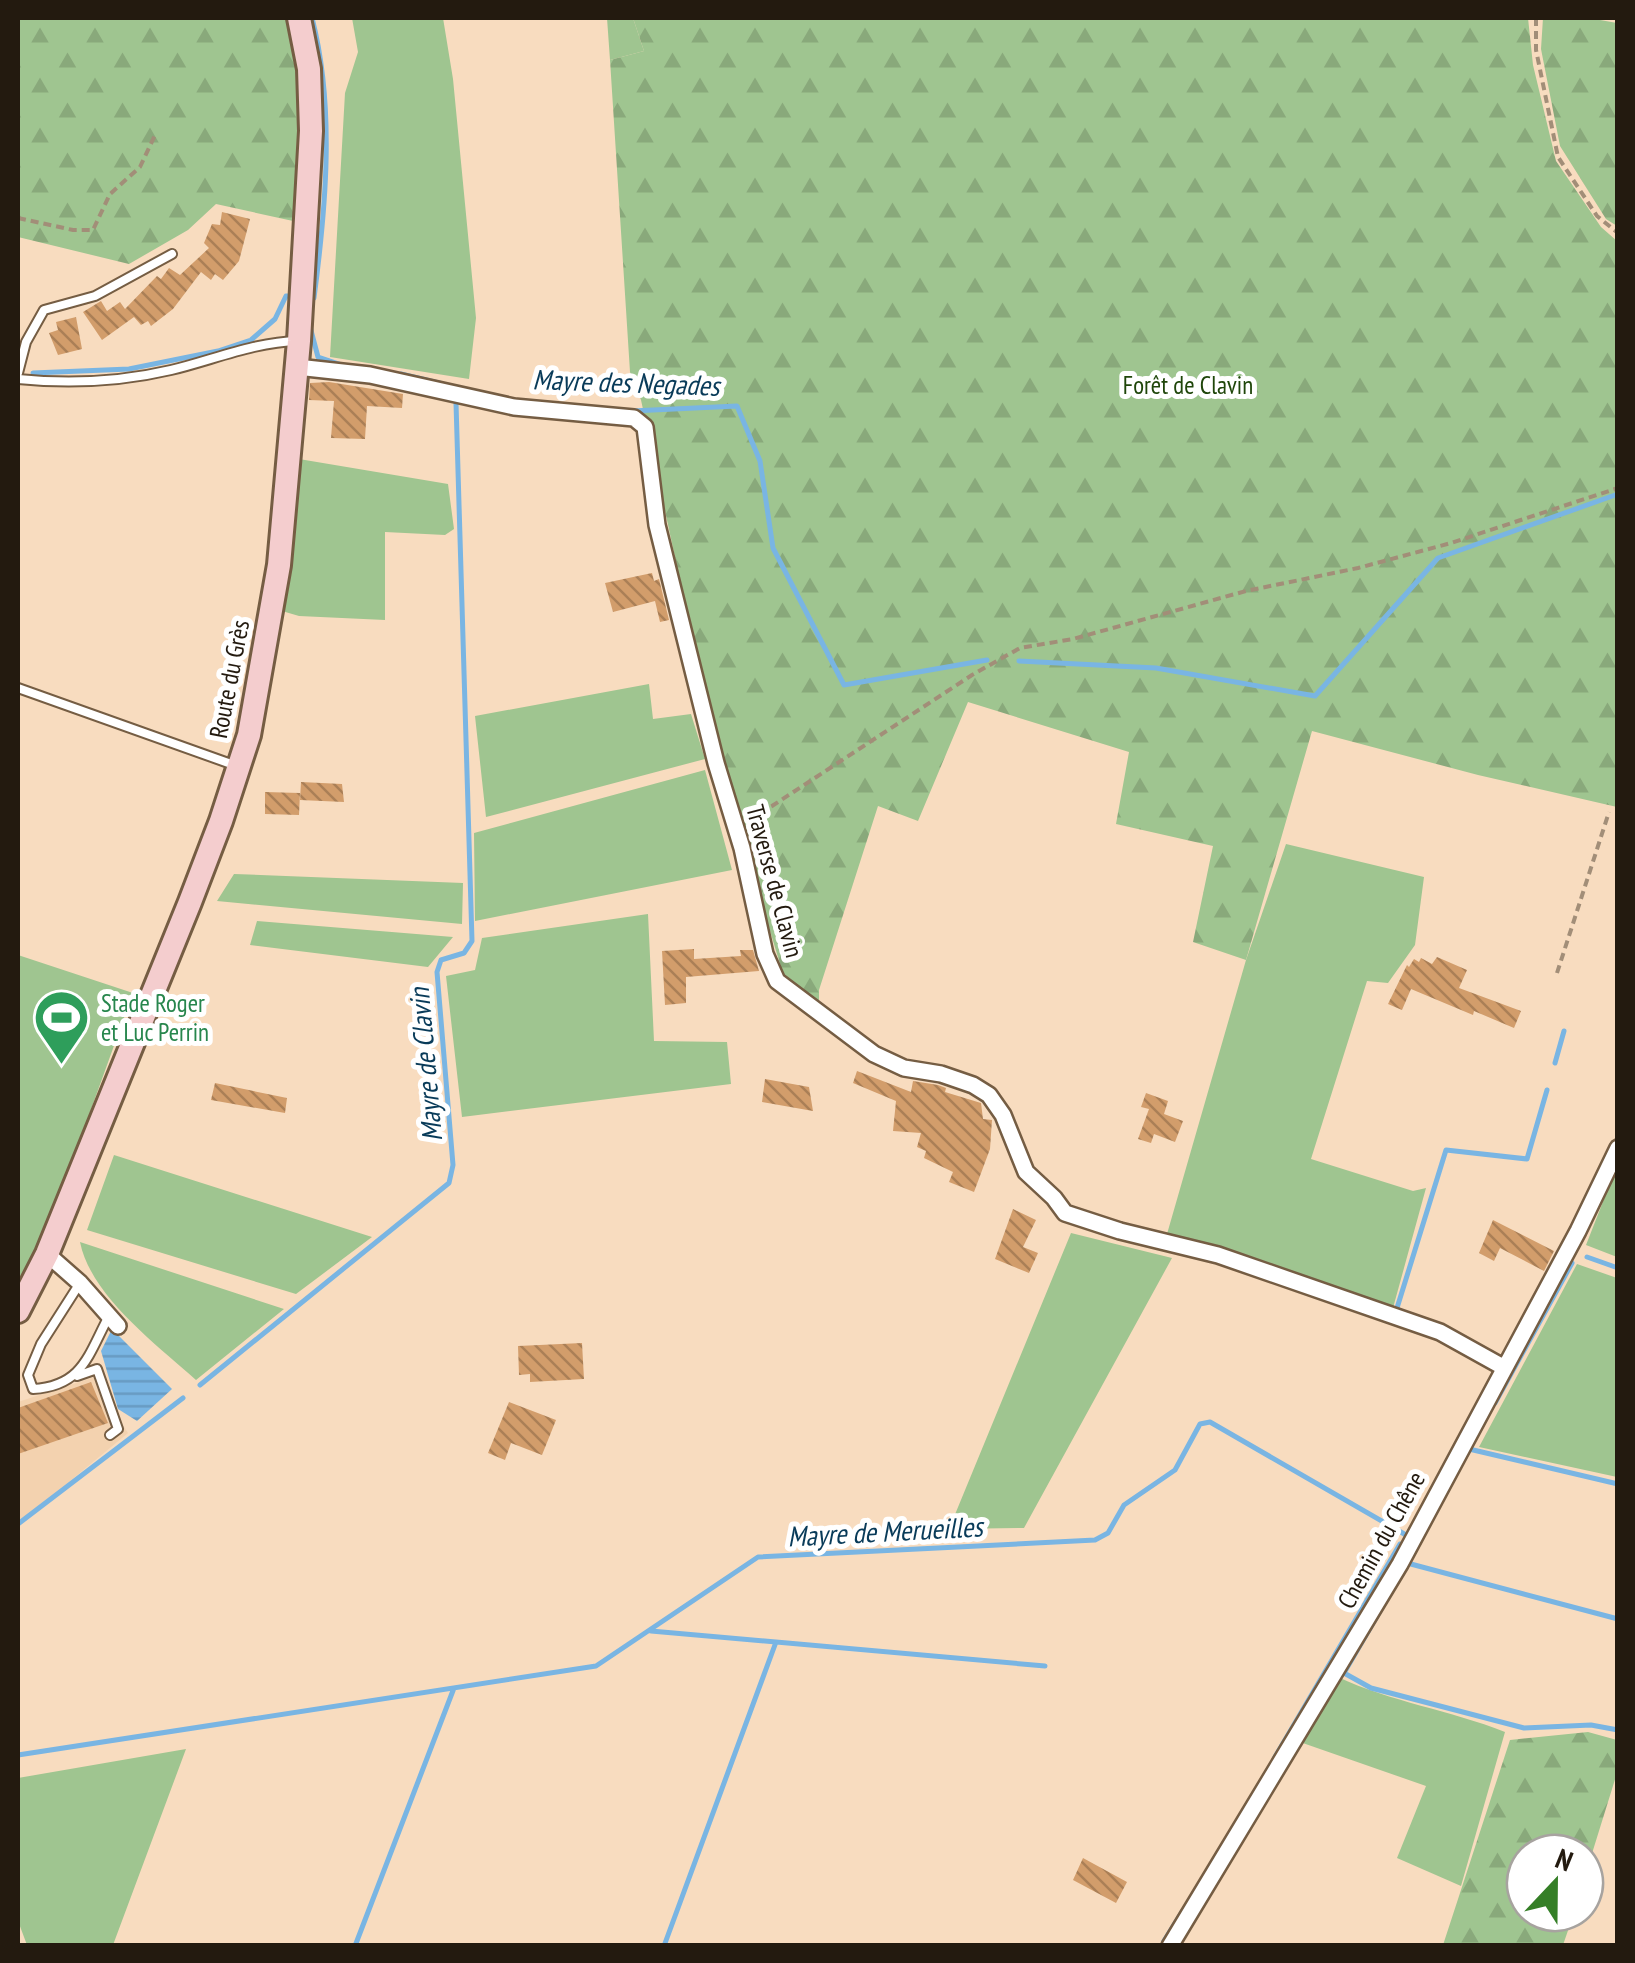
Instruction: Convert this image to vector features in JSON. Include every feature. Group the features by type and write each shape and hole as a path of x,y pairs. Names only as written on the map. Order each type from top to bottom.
{"street":[{"name":"Route du Grès","path":"18,1311 47,1254 196,886 249,736 279,565 300,340 311,130 308,69 299,18"},
{"name":"Traverse de Clavin","path":"296,367 370,375 514,407 639,421 645,427 657,525 716,762 742,848 765,954 777,981 874,1054 904,1068 957,1080 989,1095 1003,1115 1026,1172 1065,1213 1218,1255 1440,1332 1503,1367"},
{"name":"Chemin du Chêne","path":"1170,1946 1400,1564 1578,1231 1618,1148"},
{"path":"47,1254 114,1321"}],"lane":[{"path":"172,254 94,296 44,310 26,342 18,376 107,381 169,370 255,346 300,340"},
{"path":"18,688 238,767"},
{"path":"80,1283 41,1344 28,1376 33,1389 52,1388 96,1370 118,1429 110,1436"},
{"path":"77,1376 114,1321"}],"path":[{"path":"1536,18 1536,50 1558,157 1597,216 1618,233"},
{"path":"18,218 72,230 92,230 110,194 140,167 156,133"},
{"path":"734,825 772,806 1020,648 1073,639 1246,592 1358,568 1618,488"},
{"path":"1558,974 1609,812"}],"shaded area":[{"path":"104,1374 118,1418 128,1433 18,1524 18,1402"}],"green space":[{"path":"18,18 288,18 300,78 293,221 216,204 188,230 129,264 18,237"},
{"path":"352,18 443,18 453,79 476,318 469,379 330,357 345,93 358,52"},
{"path":"607,18 633,18 644,51 610,60"},
{"name":"Forêt de Clavin","path":"633,18 1528,18 1533,65 1556,161 1601,227 1617,241 1617,807 1312,731 1246,960 1193,942 1213,846 1116,824 1129,752 968,702 918,821 878,806 819,990 819,1006 784,977 736,819 713,733 641,400 630,372 610,60 644,51"},
{"path":"1543,18 1589,18 1617,23 1617,226 1606,219 1560,146 1541,49"},
{"path":"299,459 448,484 454,529 445,535 385,532 385,620 299,616 282,611"},
{"path":"649,684 653,719 691,714 705,759 486,817 475,716"},
{"path":"705,770 732,870 475,921 474,833"},
{"path":"1286,844 1424,877 1415,945 1388,983 1367,981 1311,1159 1413,1191 1426,1188 1393,1308 1167,1234 1246,960"},
{"path":"234,874 463,883 462,924 217,901"},
{"path":"648,914 654,1041 727,1042 731,1084 462,1117 446,976 475,970 482,938"},
{"path":"257,921 453,937 428,967 250,945"},
{"name":"Stade Roger et Luc Perrin","path":"18,955 133,993 80,1140 18,1290"},
{"path":"114,1155 372,1237 296,1294 87,1230"},
{"path":"1617,1166 1617,1257 1586,1245"},
{"path":"1071,1233 1172,1258 1024,1528 949,1529"},
{"path":"80,1242 284,1309 196,1380 111,1300 97,1281"},
{"path":"1577,1264 1617,1278 1617,1477 1479,1447"},
{"path":"1338,1677 1505,1732 1461,1886 1397,1858 1426,1786 1297,1741"},
{"path":"1588,1732 1617,1740 1617,1773 1598,1833 1505,1833 1505,1933 1567,1933 1563,1945 1443,1945 1510,1740"},
{"path":"186,1749 113,1945 27,1945 18,1921 18,1778"}],"water":[{"path":"112,1329 172,1389 137,1421 118,1409 101,1351"}],"building":[{"path":"222,212 250,219 239,261 223,280 215,274 211,280 201,272 173,309 151,326 148,321 141,325 134,317 102,340 83,312 101,301 107,311 120,302 125,309 169,268 180,275 209,248 204,243 212,224 220,225"},
{"path":"76,317 82,349 58,355 49,333 58,330 56,322"},
{"path":"329,382 403,394 402,408 367,406 365,439 331,438 334,401 309,400 310,383"},
{"path":"652,573 654,581 659,579 669,620 660,622 655,601 613,612 605,583"},
{"path":"301,782 342,784 344,802 300,800"},
{"path":"265,792 300,793 299,815 265,814"},
{"path":"694,949 694,959 741,956 740,950 753,950 759,971 686,977 686,1003 665,1005 662,951"},
{"path":"1437,957 1467,970 1459,988 1521,1011 1514,1028 1411,989 1402,1010 1388,1004 1407,965 1421,958 1432,964"},
{"path":"857,1071 911,1092 913,1081 938,1085 946,1088 945,1092 981,1103 983,1119 992,1120 990,1149 974,1192 949,1182 953,1172 924,1158 926,1151 917,1147 921,1133 893,1131 896,1101 853,1083"},
{"path":"765,1079 809,1087 813,1111 762,1102"},
{"path":"215,1083 287,1098 285,1113 211,1100"},
{"path":"1146,1093 1168,1101 1164,1114 1183,1121 1175,1142 1154,1134 1151,1143 1138,1139 1149,1109 1141,1107"},
{"path":"1013,1209 1036,1220 1023,1247 1038,1253 1029,1273 995,1259"},
{"path":"1493,1220 1554,1251 1544,1271 1500,1248 1494,1261 1479,1253"},
{"path":"582,1343 584,1379 530,1382 530,1374 519,1375 518,1346"},
{"path":"91,1382 108,1423 18,1454 18,1408"},
{"path":"509,1402 556,1420 542,1455 511,1443 505,1460 488,1453"},
{"path":"1083,1858 1127,1882 1116,1903 1073,1880"}],"waterway":[{"path":"312,18 326,122 325,193 314,298"},
{"name":"Mayre des Negades","path":"33,373 129,369 218,351 251,340 275,319 286,296 290,296"},
{"name":"Mayre des Negades","path":"309,323 318,357 345,366"},
{"name":"Mayre des Negades","path":"401,374 443,384"},
{"name":"Mayre de Clavin","path":"200,1385 449,1183 453,1165 437,972 441,960 464,953 472,941 456,403"},
{"name":"Mayre des Negades","path":"632,411 737,406 760,461 773,548 844,685 987,660"},
{"name":"Mayre des Negades","path":"1019,661 1156,668 1315,696 1438,558 1618,494"},
{"path":"1555,1063 1564,1031"},
{"path":"1397,1308 1446,1150 1527,1159 1547,1090"},
{"path":"1587,1257 1618,1268"},
{"path":"1495,1403 1572,1263"},
{"name":"Mayre de Clavin","path":"18,1524 183,1398"},
{"name":"Mayre de Merueilles","path":"18,1755 596,1666 758,1557 1095,1540 1108,1533 1124,1505 1175,1470 1200,1424 1210,1422 1406,1535"},
{"path":"1469,1449 1618,1484"},
{"path":"1275,1757 1400,1544"},
{"path":"1407,1563 1618,1619"},
{"name":"Mayre de Merueilles","path":"1391,1592 1344,1673 1371,1688 1524,1728 1591,1725 1618,1730"},
{"path":"651,1631 1045,1666"},
{"path":"664,1946 776,1642"},
{"path":"355,1946 454,1688"},
{"path":"1164,1941 1182,1912"}],"place":[{"name":"Stade Roger et Luc Perrin","path":"62,1066"}]}
